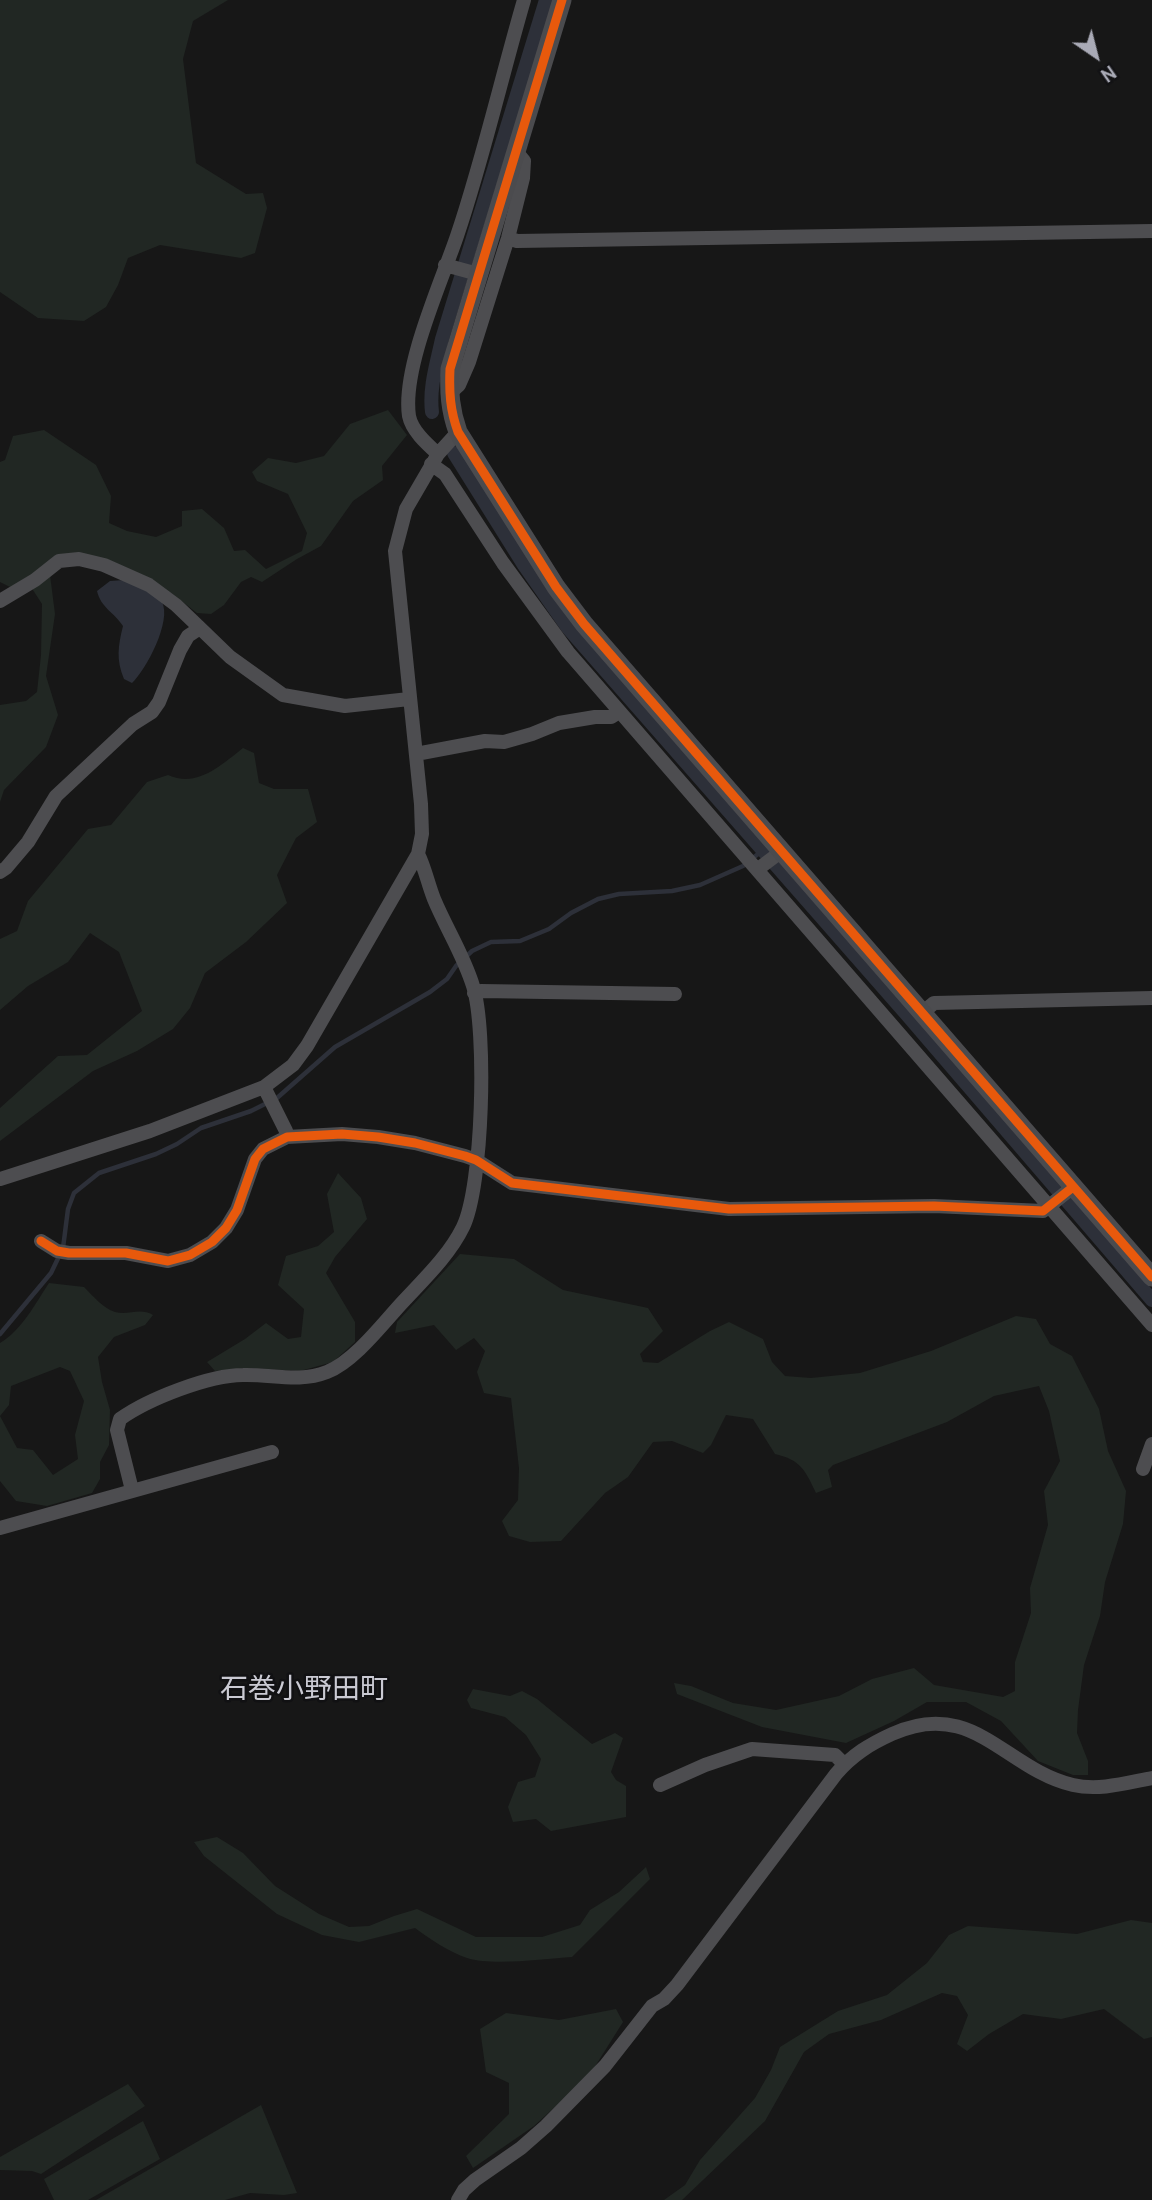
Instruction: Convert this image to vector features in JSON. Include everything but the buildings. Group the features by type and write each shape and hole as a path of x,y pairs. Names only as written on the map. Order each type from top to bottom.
{"street":[{"path":"524,0 448,266 415,363 410,395 412,425 538,615 619,712 756,864 1052,1205 1152,1325"},
{"path":"562,0 473,272 450,369 449,394 458,432 549,575 584,624 1071,1189 1152,1277"},
{"path":"449,394 459,385 469,362 508,238 523,178 524,161 515,150"},
{"path":"508,238 1152,231"},
{"path":"448,266 473,272"},
{"path":"0,1179 269,1097 307,1046 418,854 422,834 416,754 395,551 406,509 435,459 458,432"},
{"path":"0,601 35,580 59,561 79,559 104,565 149,585 176,605 230,657 283,695 345,706 409,699"},
{"path":"0,872 28,842 56,796 133,724 152,712 188,636 200,628"},
{"path":"416,754 485,741 504,742 559,723 611,717 619,712"},
{"path":"756,864 780,852"},
{"path":"132,1490 117,1430 120,1419 212,1378 243,1375 313,1377 339,1367 419,1285 454,1243 469,1213 482,1076 480,1032 474,993 433,897 418,854"},
{"path":"474,993 675,994"},
{"path":"922,1013 934,1003 1152,998"},
{"path":"269,1097 287,1138"},
{"path":"41,1241 63,1252 126,1254 168,1261 190,1255 212,1242 226,1228 237,1210 255,1159 262,1149 287,1138 342,1134 415,1143 476,1160 512,1183 729,1209 934,1206 1043,1211 1071,1189"},
{"path":"1143,1469 1152,1444"},
{"path":"0,1528 272,1452"},
{"path":"458,2200 475,2180 521,2148 546,2126 605,2066 652,2006 664,1999 677,1985 844,1764 858,1752 900,1730 925,1723 945,1723 969,1730 1038,1770 1071,1785 1093,1788 1152,1778"},
{"path":"660,1785 705,1765 752,1749 835,1755 844,1764"}],"shaded area":[{"path":"0,0 228,0 193,21 183,59 196,163 246,194 263,193 267,208 255,253 241,258 160,245 128,258 106,307 84,321 38,318 0,292"},
{"path":"388,410 407,435 382,466 383,480 353,501 321,546 262,582 251,577 241,582 224,605 211,614 197,613 171,593 68,555 50,575 55,614 46,676 58,715 46,747 4,790 0,802 0,705 26,701 37,692 41,655 42,604 31,587 10,587 0,582 0,462 5,460 13,436 44,430 96,465 111,496 109,523 127,531 156,537 182,526 182,511 202,509 224,528 234,551 245,550 266,569 302,551 307,533 288,494 257,481 252,472 268,458 296,463 324,456 350,424"},
{"path":"124,580 155,594 162,602 164,610 164,621 156,645 144,668 132,683 124,679 120,666 119,647 123,626 101,602 97,591 110,581"},
{"path":"243,748 254,753 259,783 274,789 308,789 317,822 296,838 277,875 287,903 246,942 205,973 190,1008 173,1029 137,1051 93,1071 0,1141 0,1108 58,1056 87,1055 142,1011 119,952 90,933 68,962 28,986 0,1010 0,939 17,931 28,901 88,829 111,825 147,782 168,775 189,779 198,777 217,768"},
{"path":"338,1173 361,1198 367,1219 335,1257 326,1273 355,1322 355,1342 333,1362 300,1371 250,1368 215,1371 207,1362 266,1323 288,1339 301,1337 304,1309 278,1285 286,1256 318,1246 334,1232 327,1194"},
{"path":"460,1254 514,1259 563,1290 648,1308 663,1331 640,1354 643,1362 658,1363 729,1322 763,1339 772,1362 785,1376 811,1378 860,1373 931,1351 1016,1316 1036,1319 1050,1344 1072,1356 1099,1409 1108,1451 1126,1491 1123,1524 1105,1582 1100,1616 1084,1665 1077,1733 1088,1761 1088,1775 1073,1775 1038,1761 1001,1721 966,1702 927,1702 846,1743 762,1727 677,1694 674,1683 691,1686 733,1703 776,1710 839,1696 872,1679 914,1668 934,1685 1003,1697 1015,1691 1015,1662 1031,1613 1030,1588 1048,1525 1044,1491 1060,1461 1049,1411 1039,1386 994,1396 947,1422 833,1465 828,1470 832,1487 816,1493 801,1467 791,1459 775,1454 753,1419 726,1415 711,1445 703,1453 672,1441 653,1442 628,1477 605,1493 561,1541 530,1542 509,1536 502,1521 518,1500 519,1468 511,1398 484,1393 477,1372 485,1351 474,1338 456,1350 434,1325 395,1333 397,1322"},
{"path":"49,1283 84,1287 102,1305 115,1312 143,1312 153,1315 145,1325 114,1337 98,1357 110,1410 109,1445 100,1462 100,1479 92,1493 47,1506 16,1501 0,1481 0,1416 0,1343 21,1324","holes":["60,1367 70,1371 84,1401 75,1435 78,1459 53,1475 33,1450 17,1448 0,1416 9,1405 11,1386"]},
{"path":"473,1689 510,1696 522,1691 537,1699 592,1744 615,1733 623,1738 611,1772 616,1780 626,1786 626,1817 551,1831 536,1819 513,1822 508,1807 518,1782 535,1777 541,1759 526,1735 505,1717 471,1708 467,1700"},
{"path":"217,1837 243,1853 275,1886 319,1914 349,1927 369,1926 417,1909 476,1937 542,1937 580,1925 590,1910 619,1892 646,1867 650,1879 572,1957 490,1962 467,1958 453,1952 415,1928 359,1942 322,1935 277,1914 204,1856 194,1842"},
{"path":"1131,1920 1152,1923 1152,2037 1144,2039 1104,2009 1061,2019 1023,2014 967,2051 957,2044 968,2015 957,1996 942,1993 881,2020 829,2034 804,2052 765,2121 682,2200 664,2200 685,2185 700,2160 755,2098 780,2047 838,2011 887,1995 927,1963 949,1935 968,1926 1077,1934"},
{"path":"616,2009 623,2022 589,2076 534,2126 473,2168 466,2156 509,2114 509,2083 486,2072 480,2029 506,2013 559,2020"},
{"path":"128,2084 145,2106 41,2174 32,2171 0,2170 0,2157"},
{"path":"261,2105 297,2193 250,2193 225,2200 96,2200"},
{"path":"143,2121 160,2159 88,2200 54,2200 44,2179"}],"waterway":[{"path":"432,412 433,384 442,339 546,0"},
{"path":"454,453 524,565 568,628 908,1016 1152,1300"},
{"path":"0,1334 51,1273 63,1248 68,1209 74,1193 99,1173 156,1154 201,1128 251,1111 277,1098 335,1047 430,992 447,979 472,951 491,942 520,941 549,929 571,913 598,899 619,894 672,891 700,885 743,866 763,850"}],"cycle path":[{"path":"562,0 450,369 451,401 458,432 556,587 584,624 1152,1277"},
{"path":"41,1241 57,1251 69,1253 126,1253 168,1261 190,1255 212,1242 226,1228 237,1210 255,1159 263,1149 287,1137 342,1134 415,1143 465,1156 512,1183 729,1209 934,1206 1043,1211 1073,1187"}],"district":[{"name":"石巻小野田町","path":"304,1690"}]}
